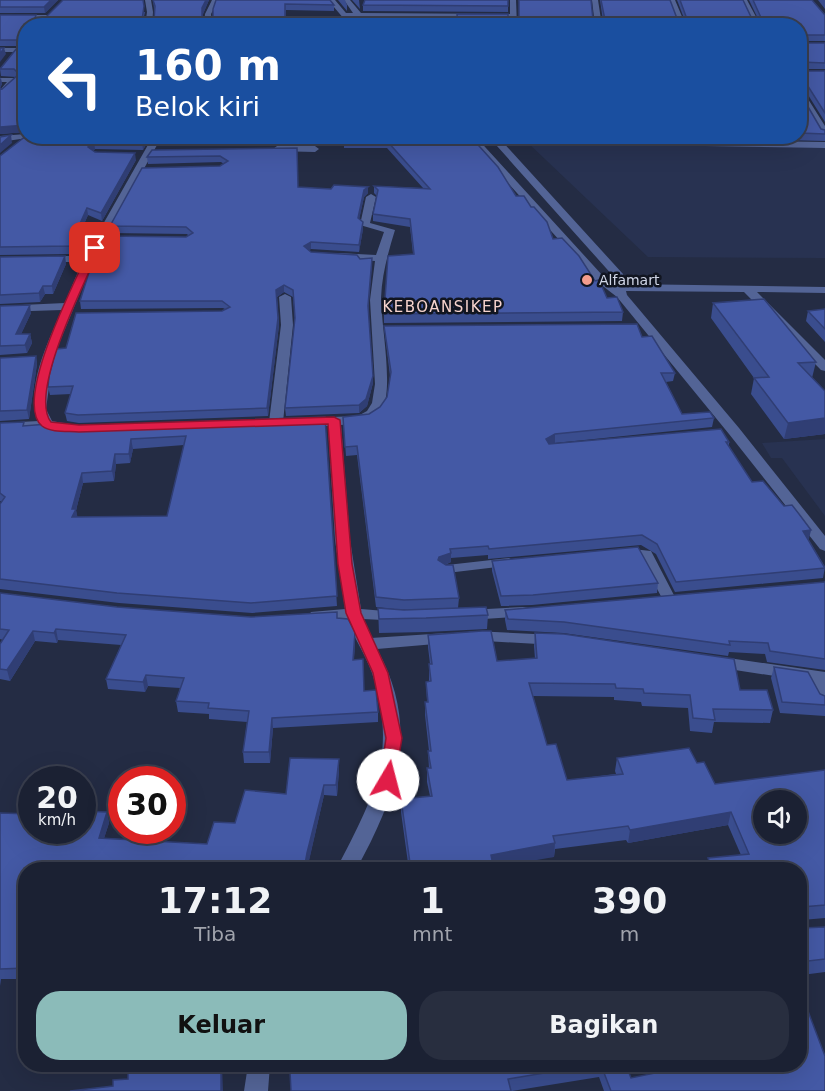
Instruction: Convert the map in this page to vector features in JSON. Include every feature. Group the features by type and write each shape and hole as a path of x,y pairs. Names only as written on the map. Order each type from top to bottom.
{"street":[{"path":"148,0 149,18"},
{"path":"207,18 207,14 215,0"},
{"path":"331,0 347,18"},
{"path":"347,0 360,18"},
{"path":"344,15 513,16 513,0"},
{"path":"595,0 598,18"},
{"path":"672,0 680,18"},
{"path":"744,0 754,18"},
{"path":"0,17 51,15 48,18"},
{"path":"0,50 18,51"},
{"path":"0,80 14,81 3,91"},
{"path":"807,104 825,133"},
{"path":"0,139 18,138"},
{"path":"47,424 40,409 41,358 70,312 89,260 107,238 144,169 148,153 153,144"},
{"path":"477,144 598,278 617,289 639,327 825,546"},
{"path":"499,144 619,276 617,289"},
{"path":"803,144 825,145"},
{"path":"267,149 315,148"},
{"path":"285,297 287,325 271,423 362,418 372,414 376,409 381,385 381,329 376,295 380,258 390,230 365,225 371,197"},
{"path":"322,255 380,258"},
{"path":"34,259 89,260"},
{"path":"617,289 825,290"},
{"path":"747,289 825,367"},
{"path":"0,309 70,312"},
{"path":"334,420 345,564 355,618 380,673 394,738 388,780 372,824 351,862"},
{"path":"0,428 47,424 79,429"},
{"path":"647,603 676,600"},
{"path":"451,615 544,611"},
{"path":"297,617 416,617"},
{"path":"366,644 481,636 574,642"},
{"path":"696,659 819,678 825,700"},
{"path":"256,1091 258,1072"}],"lane":[{"path":"609,553 641,551 646,554 676,600"},
{"path":"447,569 528,561"}],"shaded area":[{"path":"529,144 825,148 825,258 648,257"},
{"path":"825,439 825,516 782,458 771,458 762,443"}],"building":[{"path":"0,0 51,0 44,7 0,7"},
{"path":"63,0 143,0 144,6 142,18 45,18"},
{"path":"153,0 206,0 202,8 202,18 154,18"},
{"path":"216,0 330,0 334,5 285,4 285,18 213,18"},
{"path":"365,0 508,0 508,6 363,5"},
{"path":"519,0 591,0 593,18 519,18"},
{"path":"601,0 670,0 677,18 605,18"},
{"path":"680,0 743,0 752,18 687,18"},
{"path":"753,0 812,0 825,15 825,35 807,35 807,18 761,18"},
{"path":"457,14 508,14 508,18 457,18"},
{"path":"0,15 36,15 35,18 18,18 18,40 0,40"},
{"path":"807,43 825,43 825,63 807,62"},
{"path":"17,48 18,73 14,69 0,69"},
{"path":"807,71 825,71 825,113 807,85"},
{"path":"18,75 18,126 0,127 0,88 2,89"},
{"path":"807,105 821,129 825,130 825,134 807,133"},
{"path":"11,135 0,145 0,137"},
{"path":"18,142 18,144 92,144 88,147 95,152 135,153 101,213 87,208 70,246 0,247 0,156"},
{"path":"390,144 477,144 498,167 516,196 524,196 531,207 534,207 547,222 553,239 562,238 579,256 595,281 599,280 607,298 617,297 623,312 384,314 388,256 414,254 410,219 373,214 378,190 374,186 430,189"},
{"path":"297,148 298,187 331,189 334,185 368,187 364,190 358,218 363,222 359,245 311,242 304,246 311,252 357,255 360,259 372,258 368,306 373,376 366,399 359,405 285,408 295,318 293,290 284,285 276,290 278,318 267,408 78,415 65,413 73,386 48,387 49,376 56,349 66,348 76,313 222,311 230,307 222,301 80,301 104,236 186,237 193,233 186,227 110,226 142,168 220,166 228,161 220,156 147,157 152,150"},
{"path":"65,256 52,286 43,286 39,293 0,295 0,257"},
{"path":"764,299 816,362 798,363 825,391 825,418 788,423 754,378 769,377 713,303"},
{"path":"30,305 16,334 30,334 25,345 0,346 0,306"},
{"path":"825,309 825,329 808,311"},
{"path":"637,324 642,337 652,336 675,373 661,373 682,414 710,412 714,418 555,434 546,439 549,444 721,429 729,442 726,442 752,482 763,481 784,506 792,505 811,530 803,531 825,568 676,582 657,544 642,535 489,549 488,546 450,549 451,553 439,557 438,560 446,565 453,565 459,598 404,600 376,597 357,446 345,447 343,417 369,414 380,407 387,397 391,372 384,326"},
{"path":"36,356 27,410 0,411 0,358"},
{"path":"325,417 337,596 251,603 117,593 0,579 0,504 5,497 0,493 0,423 24,422 23,426 61,423 77,426","holes":["186,436 167,516 72,517 76,509 72,509 82,473 112,471 115,454 129,454 131,439"]},
{"path":"638,547 658,583 501,596 492,561"},
{"path":"825,582 825,659 770,651 768,643 729,641 730,645 564,622 508,619 505,610"},
{"path":"0,593 117,607 251,617 337,612 337,618 348,619 355,632 353,660 363,659 364,691 376,690 378,712 272,718 269,752 243,752 249,711 208,708 209,703 176,701 184,678 146,675 143,682 106,679 126,635 56,629 54,633 33,631 7,670 0,669 0,644 9,630 0,629"},
{"path":"486,607 488,615 379,619 378,608 404,610"},
{"path":"482,631 491,631 497,661 537,658 535,633 564,634 734,659 740,690 767,690 773,710 713,709 715,720 693,718 690,695 644,693 643,689 616,688 615,684 529,683 547,745 556,744 567,780 623,774 617,758 689,748 697,763 704,762 715,784 825,770 825,905 807,907 807,862 702,862 709,861 708,858 749,854 731,812 630,830 628,826 553,836 555,843 491,855 492,862 410,862 401,799 432,796 427,768 431,768 428,751 431,751 425,702 428,702 426,682 431,681 429,664 432,664 428,635"},
{"path":"774,667 808,672 820,694 825,696 825,705 782,702"},
{"path":"290,758 339,759 336,785 324,785 305,862 18,862 18,968 0,969 0,813 18,814 18,844 96,844 96,812 107,812 99,838 108,838 108,844 207,844 214,822 235,823 245,790 286,794"},
{"path":"825,927 825,959 807,961 807,928"},
{"path":"807,1008 825,1056 825,1091 611,1091 604,1072 629,1072 631,1078 660,1072 807,1072"},
{"path":"128,1072 221,1072 221,1091 70,1091 113,1086 113,1080 128,1079"},
{"path":"290,1072 550,1072 508,1079 511,1091 291,1091"}],"place":[{"name":"Alfamart","path":"587,280"}],"district":[{"name":"KEBOANSIKEP","path":"443,307"}],"route":[{"path":"95,248 47,358 40,399 42,418 54,427 79,429 334,420 345,564 353,613 380,673 394,738 388,780"}]}
